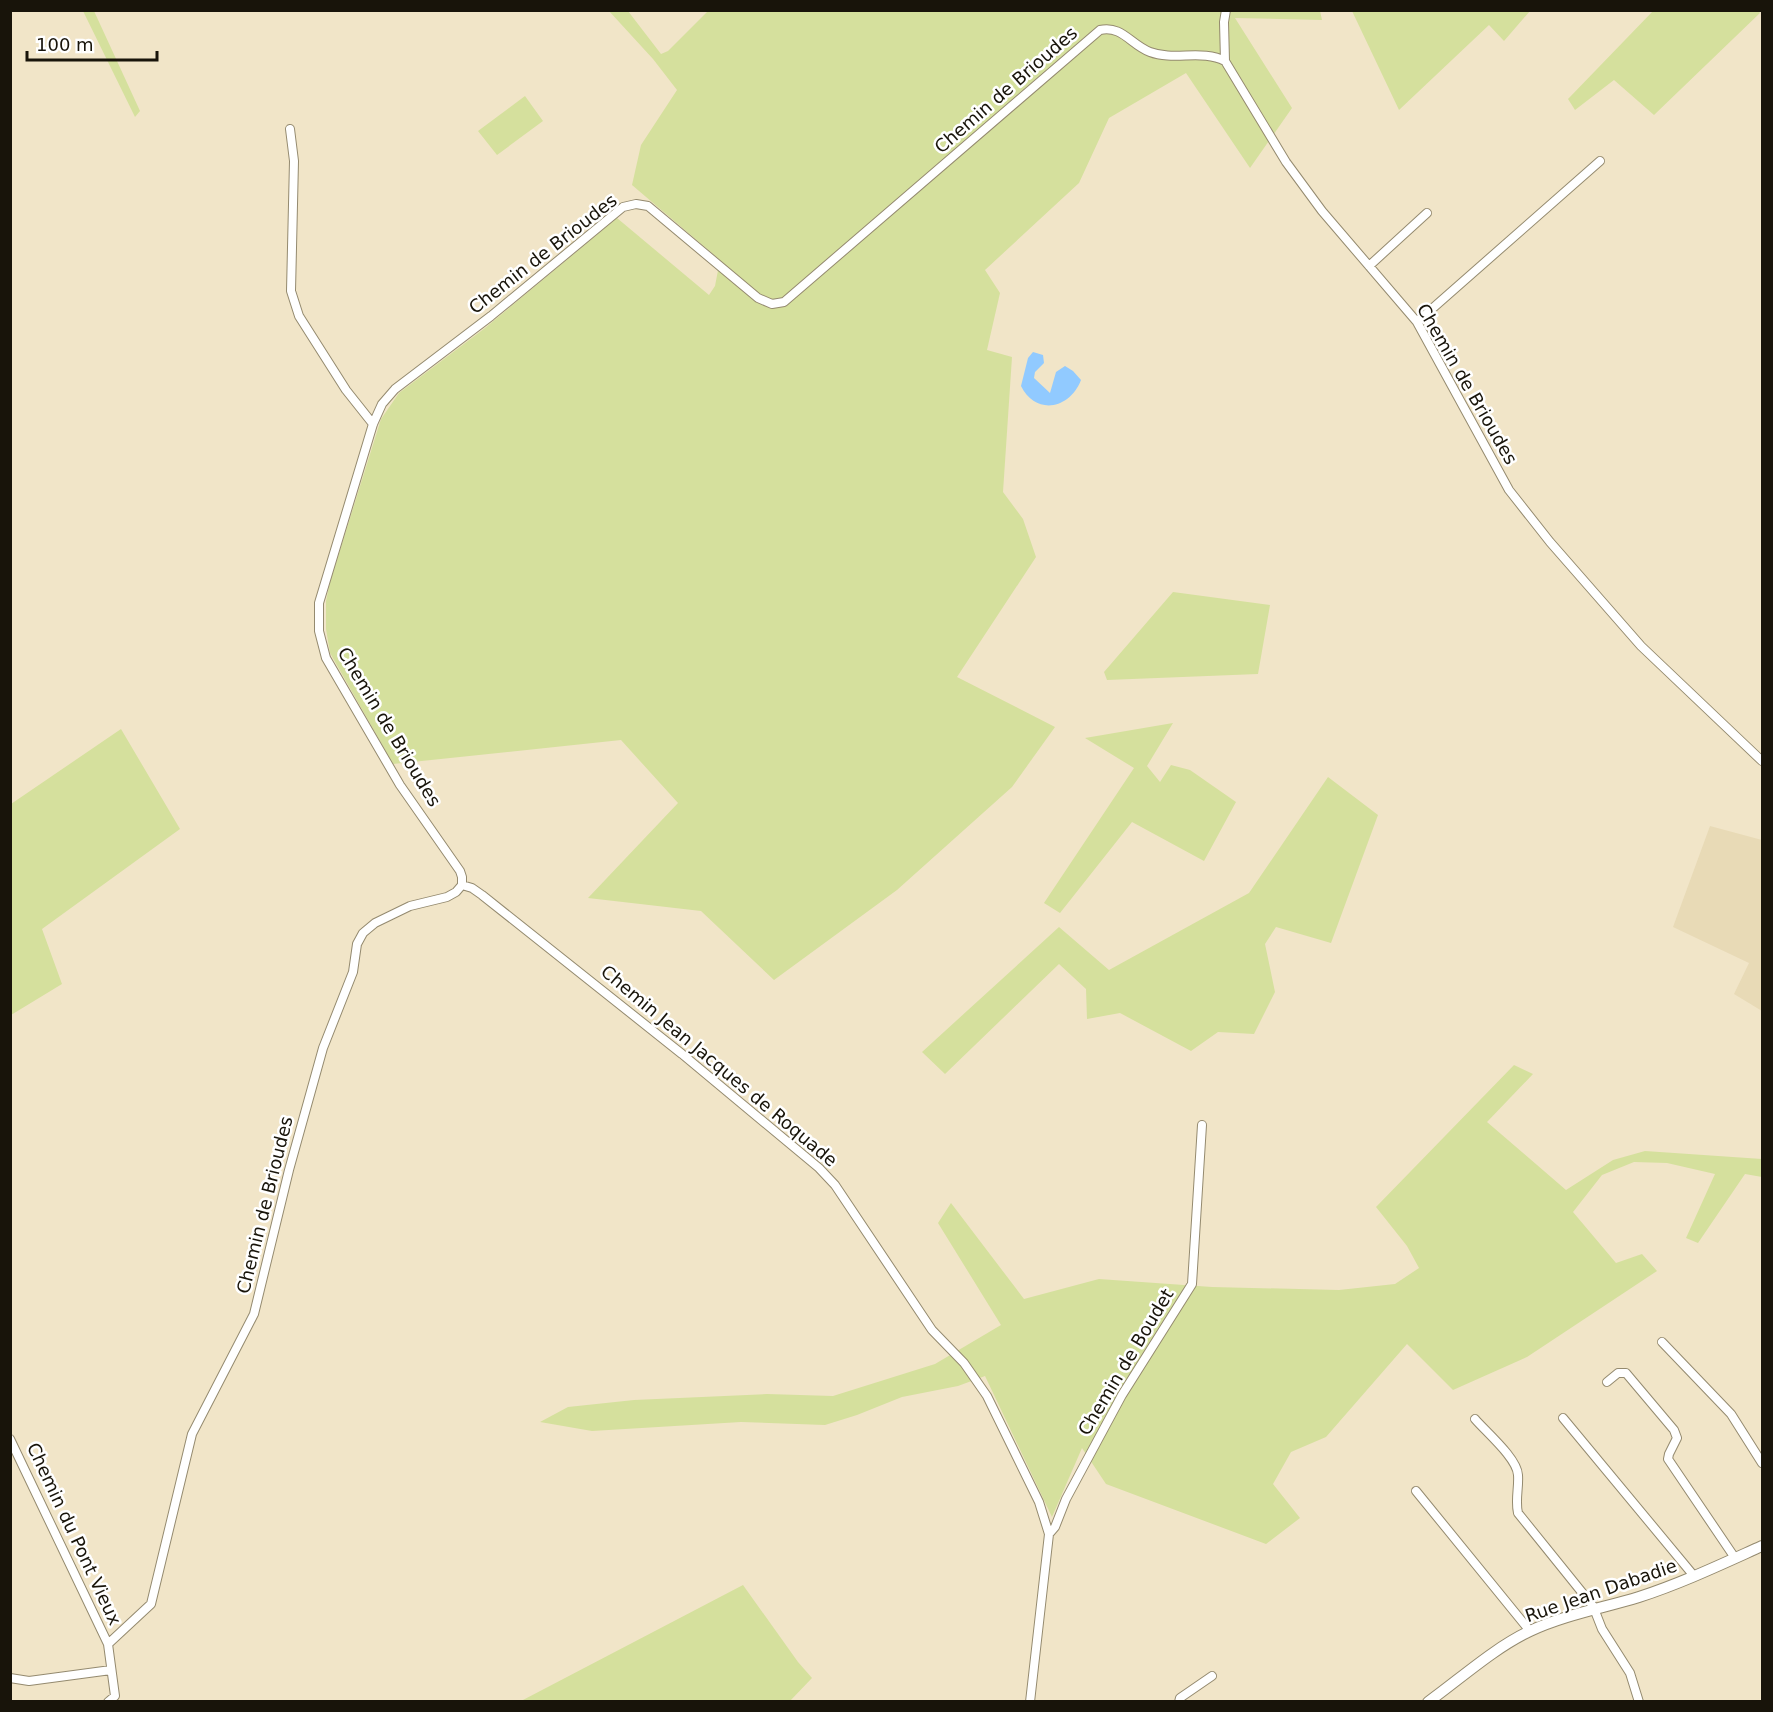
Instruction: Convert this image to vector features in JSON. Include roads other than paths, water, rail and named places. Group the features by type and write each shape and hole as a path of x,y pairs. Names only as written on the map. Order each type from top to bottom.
{"street":[{"path":"1225,61 1226,10"},
{"name":"Chemin de Brioudes","path":"108,1644 150,1604 192,1434 254,1314 291,1161 323,1048 352,972 357,944 363,933 375,923 410,906 447,897 462,885 460,871 400,785 338,681 326,658 319,631 319,603 373,424 382,404 395,389 491,316 624,207 636,204 648,206 758,298 772,304 784,302 1100,30 1110,28 1152,53 1215,56 1225,61 1286,162 1322,211 1417,322 1509,490 1543,534 1641,645 1762,761"},
{"path":"290,129 294,161 291,291 299,316 346,390 373,424"},
{"path":"1417,322 1600,161"},
{"path":"1369,266 1427,213"},
{"name":"Chemin Jean Jacques de Roquade","path":"462,885 482,895 673,1046 819,1168 835,1185 932,1330 964,1363 987,1395 1039,1502 1049,1534 1030,1701"},
{"name":"Chemin de Boudet","path":"1049,1534 1055,1527 1066,1499 1122,1395 1192,1284 1202,1125"},
{"path":"1662,1342 1731,1414 1762,1463"},
{"path":"1607,1382 1618,1373 1626,1374 1674,1430 1677,1438 1668,1459 1735,1558"},
{"path":"1563,1418 1694,1576"},
{"path":"1475,1419 1515,1465 1518,1478 1516,1506 1522,1520 1573,1579 1595,1610 1602,1629 1630,1673 1639,1701"},
{"name":"Chemin du Pont Vieux","path":"10,1439 108,1644"},
{"path":"1416,1491 1530,1631"},
{"name":"Rue Jean Dabadie","path":"1428,1701 1530,1631 1643,1596 1762,1546"},
{"path":"108,1644 115,1700"},
{"path":"10,1678 29,1681 111,1670"},
{"path":"1179,1701 1212,1676"}],"water":[{"path":"1033,352 1043,355 1044,363 1035,372 1034,378 1050,393 1056,372 1065,366 1081,380 1076,390 1061,403 1044,405 1035,402 1027,396 1021,386 1028,358"}]}
